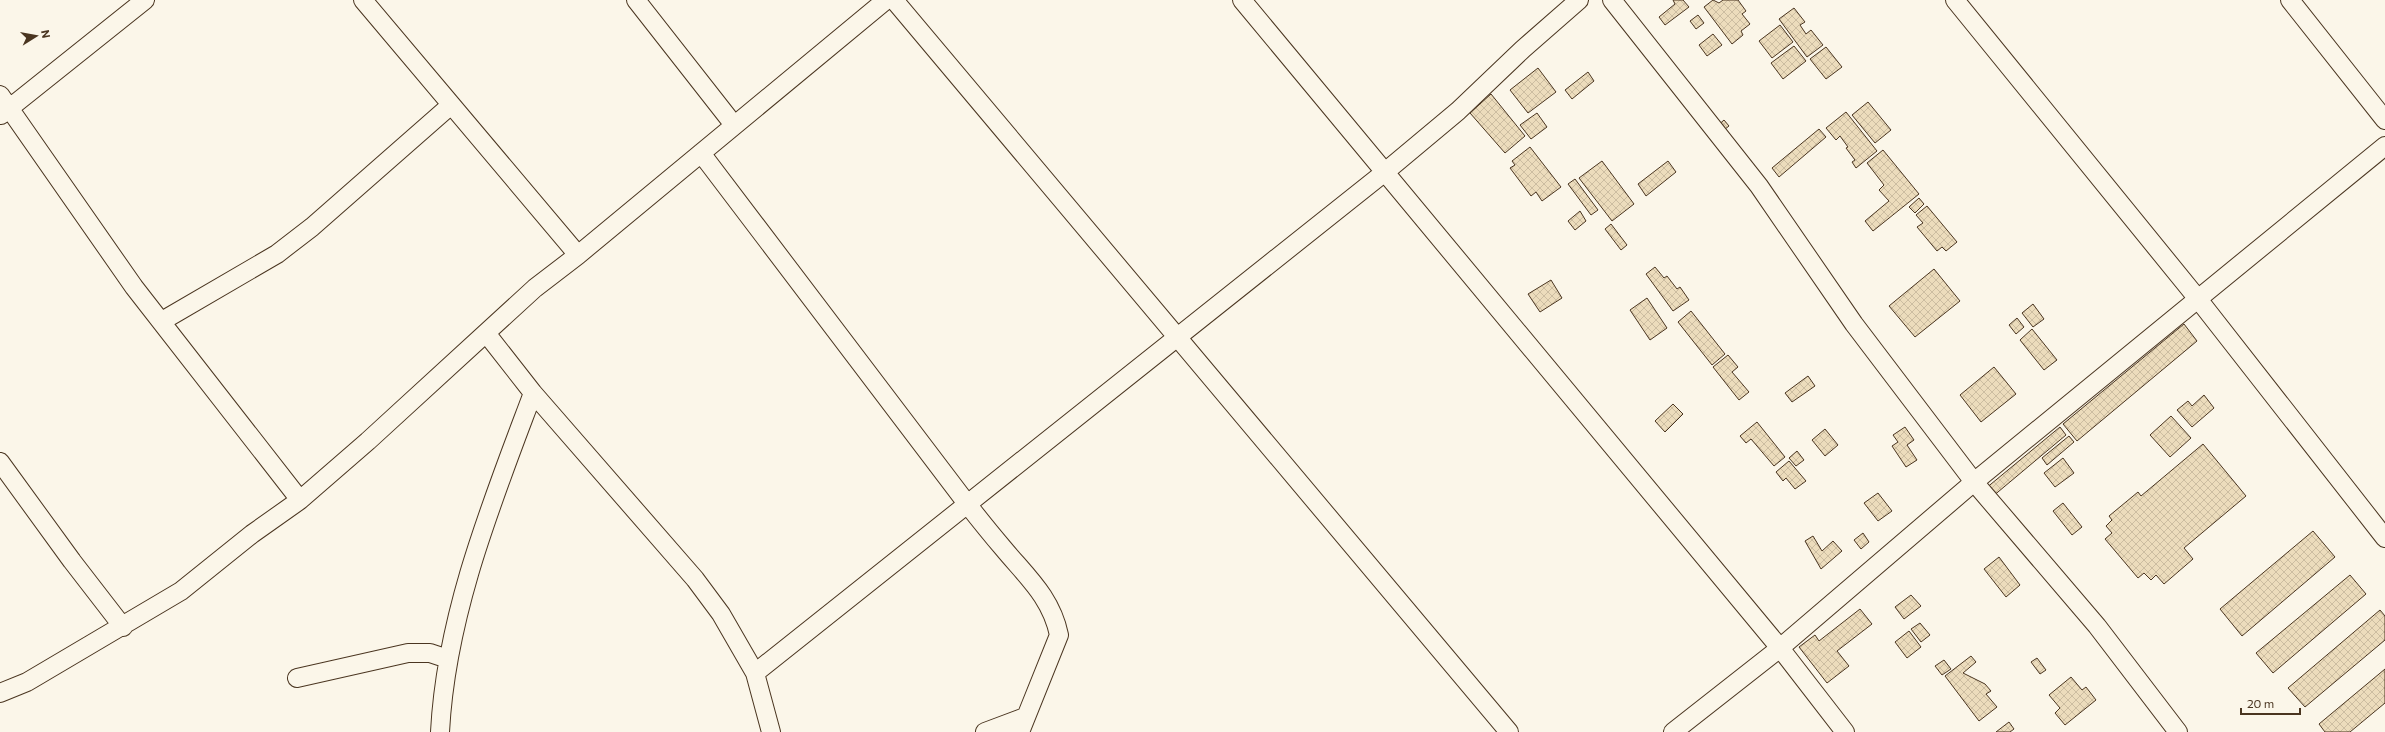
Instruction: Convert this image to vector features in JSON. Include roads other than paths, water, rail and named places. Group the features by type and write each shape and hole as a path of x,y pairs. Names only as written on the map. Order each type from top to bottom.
{"street":[{"path":"145,0 3,107 134,287 300,500"},
{"path":"363,0 578,255"},
{"path":"636,0 734,125"},
{"path":"0,694 27,682 181,592 252,534 300,500 535,288 578,255 886,0"},
{"path":"894,0 1179,336 1509,732"},
{"path":"1242,0 1780,648 1845,732"},
{"path":"755,673 1385,172 1458,111 1523,49 1579,0"},
{"path":"1612,0 1759,186 1854,324 1974,482 2097,626 2178,732"},
{"path":"1955,0 2198,299 2385,538"},
{"path":"2290,0 2385,120"},
{"path":"162,321 277,254 312,227 451,105"},
{"path":"1674,732 1780,648 1974,482 2385,146"},
{"path":"701,153 968,505 1002,547 1044,594 1056,620 1059,635 1023,725 985,732"},
{"path":"486,333 533,393 695,579 721,614 755,673 771,732"},
{"path":"440,732 448,659 484,528 533,393"},
{"path":"0,462 72,561 123,627"},
{"path":"297,678 408,653 430,653 448,659"}]}
